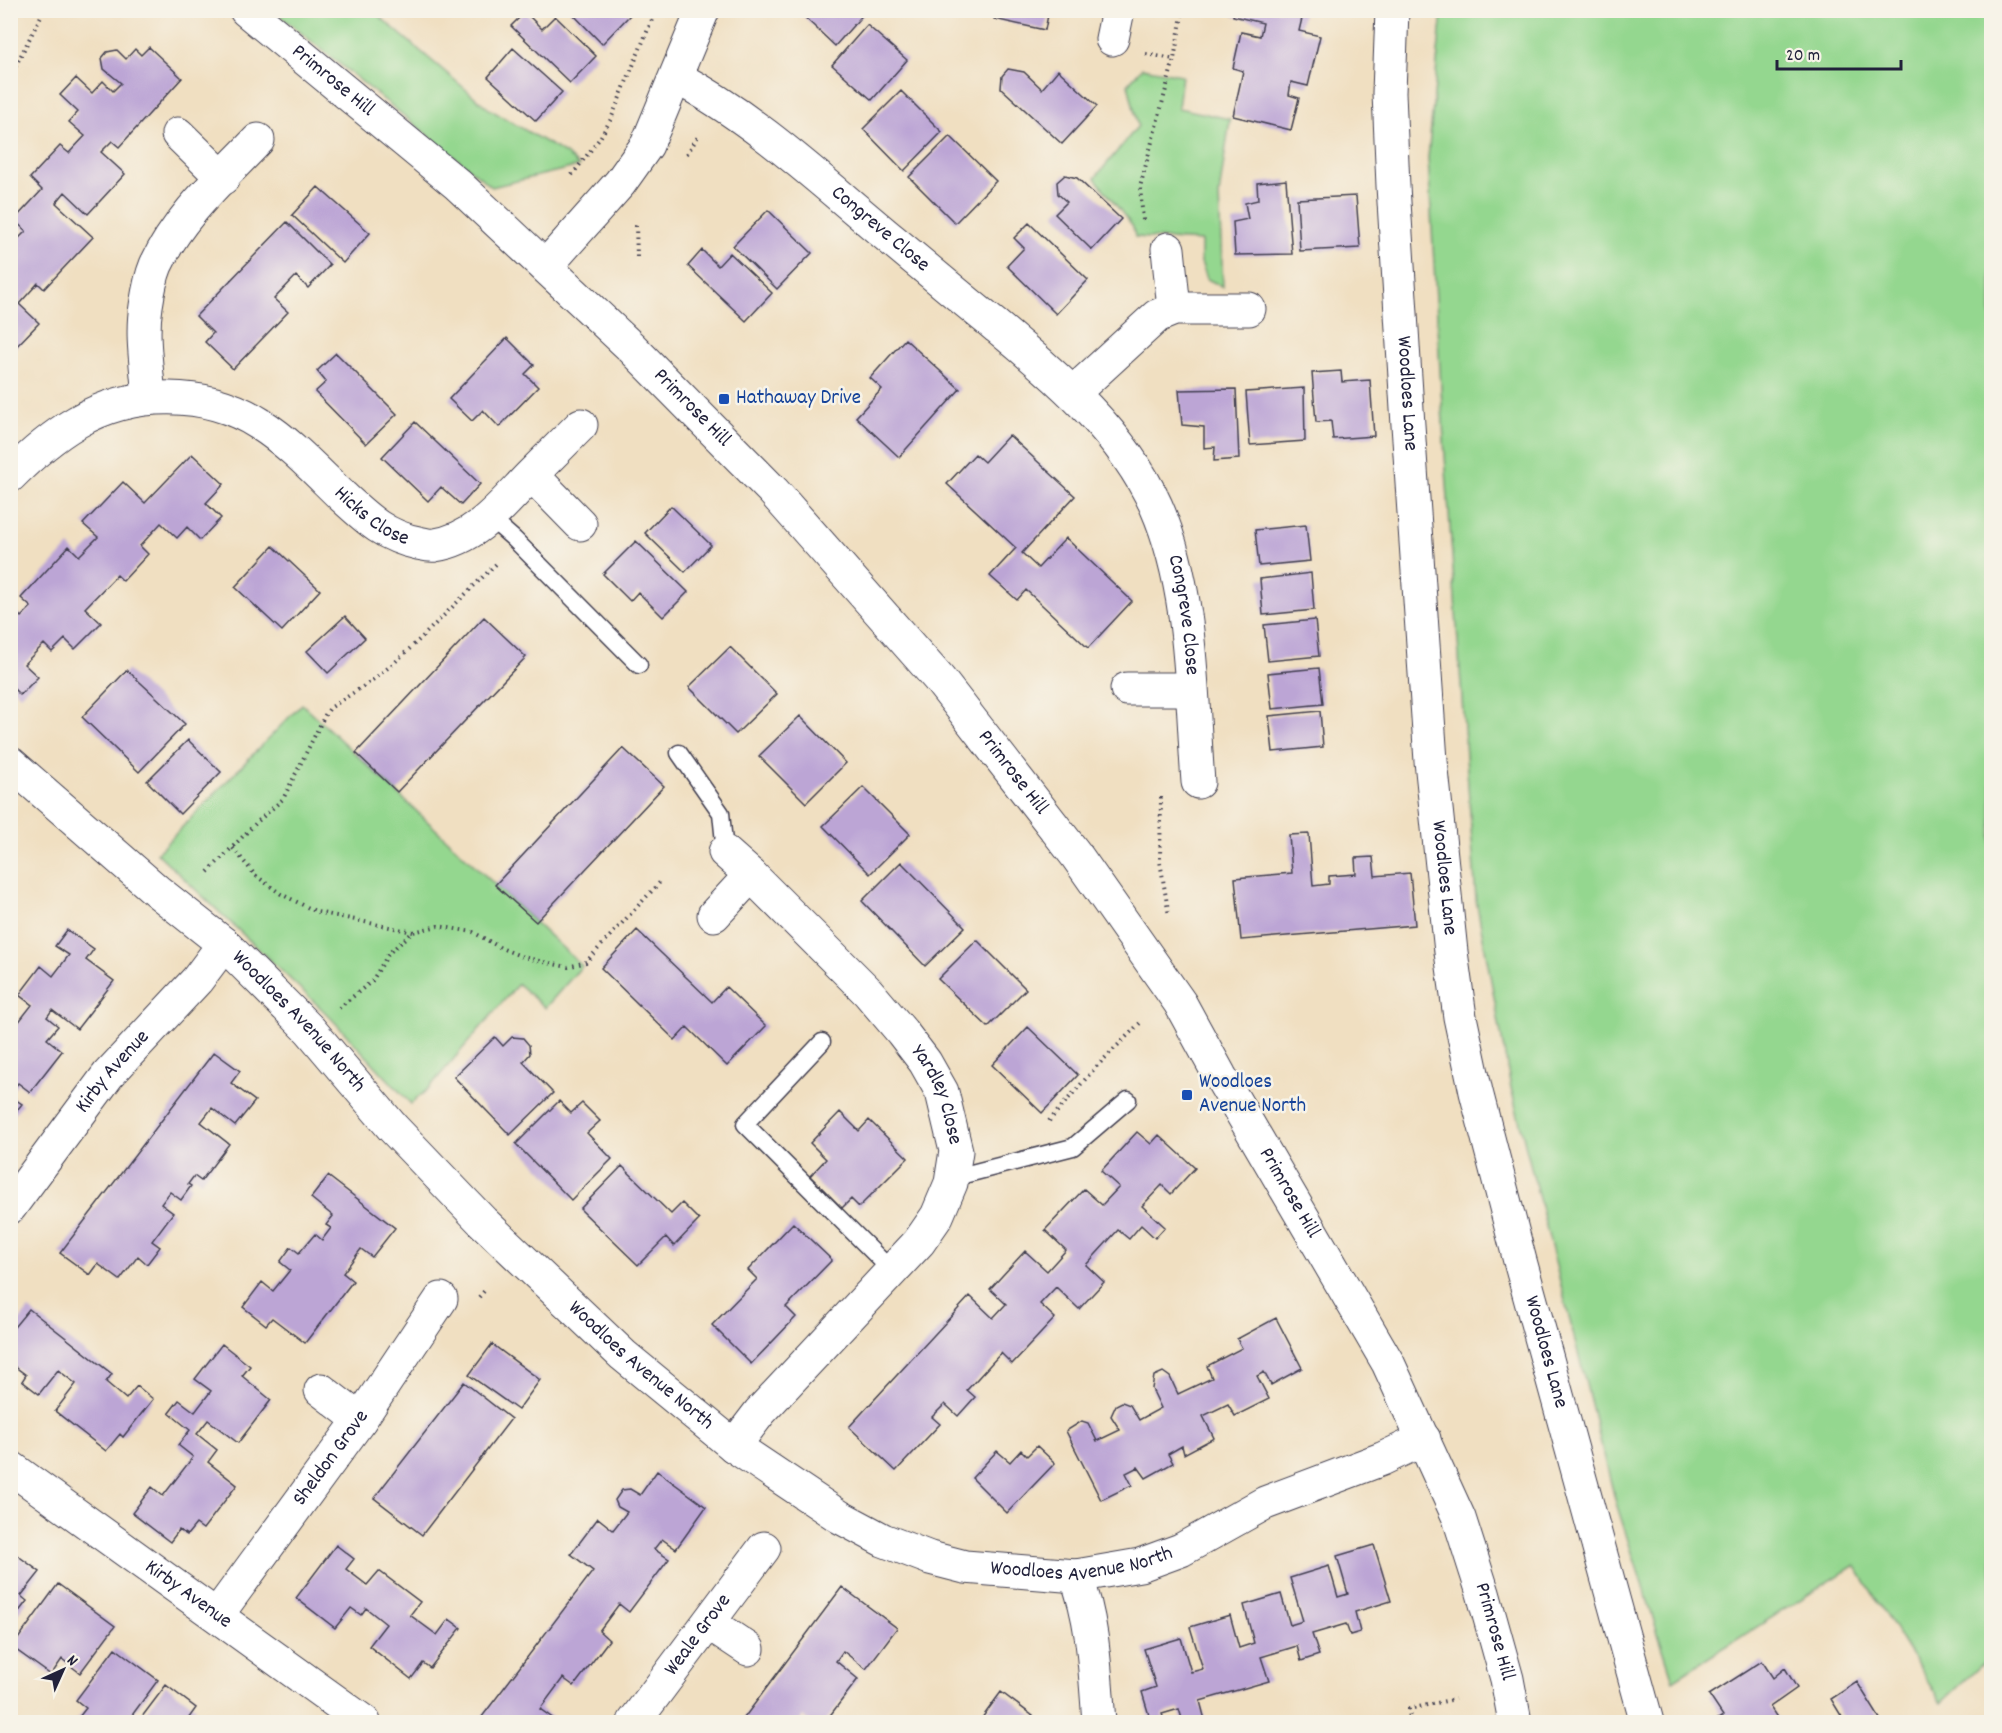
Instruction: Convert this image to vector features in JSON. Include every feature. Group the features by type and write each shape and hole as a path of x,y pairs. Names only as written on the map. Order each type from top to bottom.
{"street":[{"name":"Primrose Hill","path":"246,10 457,184 631,347 781,500 939,679 1076,855 1180,1003 1388,1364 1459,1518 1480,1582 1507,1679 1515,1722"},
{"path":"546,266 620,183 647,144 703,10"},
{"name":"Woodloes Lane","path":"1392,10 1389,93 1393,186 1419,588 1431,761 1460,1017 1476,1092 1523,1272 1647,1722"},
{"name":"Congreve Close","path":"676,77 713,98 776,144 1030,354 1073,393 1107,429 1137,471 1155,504 1168,536 1180,578 1186,619 1198,782"},
{"path":"178,134 223,178"},
{"path":"149,398 145,349 146,307 155,267 172,237 189,215 258,140"},
{"path":"1155,240 1174,309"},
{"path":"1073,393 1157,316 1174,309 1249,309"},
{"name":"Hicks Close","path":"10,476 49,441 78,421 120,404 149,398 184,398 221,405 259,423 370,521 400,539 434,546 463,537 490,518 580,425"},
{"path":"532,475 580,524"},
{"name":"Congreve Close","path":"1127,689 1191,689"},
{"name":"Woodloes Avenue North","path":"10,763 157,891 224,944 310,1030 393,1128 483,1222 623,1355 734,1446 840,1517 883,1540 930,1558 965,1567 1076,1576 1140,1565 1181,1550 1264,1503 1382,1460 1424,1439"},
{"name":"Yardley Close","path":"725,852 868,992 925,1062 942,1092 956,1151 952,1178 937,1216 919,1242 754,1419 734,1446"},
{"path":"714,915 751,875"},
{"name":"Kirby Avenue","path":"10,1207 108,1075 198,980 224,944"},
{"name":"Sheldon Grove","path":"217,1615 360,1420 441,1299"},
{"path":"321,1390 360,1420"},
{"name":"Kirby Avenue","path":"10,1467 364,1722"},
{"name":"Weale Grove","path":"634,1722 764,1548"},
{"path":"1076,1576 1085,1600 1094,1661 1099,1722"},
{"path":"709,1623 748,1649"}],"lane":[{"path":"490,518 514,539 639,665"},
{"path":"679,753 721,813 725,852"},
{"path":"822,1042 745,1124 893,1272"},
{"path":"952,1178 1073,1147 1128,1100"}],"path":[{"path":"10,77 44,10"},
{"path":"572,174 600,138 611,119 656,10"},
{"path":"1155,240 1140,186 1174,59"},
{"path":"208,872 283,799 330,708 370,682 419,640 505,554 514,539"},
{"path":"1169,916 1160,861 1162,788 1198,782"},
{"path":"232,848 255,875 281,894 317,912 413,932 438,926 472,932 523,957 568,968 586,962 662,880"},
{"path":"337,1009 372,981 389,953 413,932"},
{"path":"1044,1126 1096,1066 1142,1021"},
{"path":"1410,1722 1409,1709 1455,1699"}],"green space":[{"path":"274,11 373,11 489,109 566,154 579,166 492,187"},
{"path":"1442,11 1991,11 1992,1655 1941,1703 1855,1565 1673,1680 1616,1503 1511,1088 1476,900 1444,441 1428,158"},
{"path":"1142,68 1182,75 1178,108 1230,119 1219,195 1223,287 1207,279 1201,262 1201,241 1135,237 1133,227 1095,178 1138,126 1128,84"},
{"path":"302,704 582,966 545,1008 518,984 429,1088 411,1104 328,1015 157,853"}],"building":[{"path":"569,10 625,10 630,15 602,44"},
{"path":"797,10 867,10 835,46"},
{"path":"996,10 1049,10 1045,30 994,19"},
{"path":"1234,10 1304,10 1299,31 1320,36 1308,86 1291,82 1289,95 1299,98 1291,130 1233,116 1243,71 1233,68 1241,32 1260,36 1263,23 1233,16"},
{"path":"525,12 542,29 555,16 596,56 570,83 511,26"},
{"path":"867,25 907,60 872,100 832,65"},
{"path":"149,47 182,78 119,147 112,141 101,152 125,174 88,214 65,192 56,203 93,237 44,289 38,283 19,304 39,323 10,353 10,247 26,231 14,220 42,190 30,178 60,146 69,153 85,136 69,122 78,112 60,95 76,78 92,93 103,81 113,91 121,83 104,69 102,58 107,52 117,50 126,59 135,49 141,55"},
{"path":"513,48 562,92 536,121 488,77"},
{"path":"1008,69 1024,72 1042,89 1058,70 1097,106 1062,144 1001,88 1002,76"},
{"path":"901,91 942,132 904,171 863,129"},
{"path":"950,136 996,181 955,223 909,177"},
{"path":"1065,175 1077,178 1121,219 1092,250 1055,214 1067,202 1058,194 1057,182"},
{"path":"1286,180 1292,254 1235,255 1233,222 1248,219 1245,203 1258,200 1257,183"},
{"path":"318,187 370,233 343,263 292,215"},
{"path":"1356,196 1360,248 1300,251 1297,199"},
{"path":"768,210 812,253 777,289 733,246"},
{"path":"287,222 330,265 308,288 296,276 274,299 288,312 233,369 205,342 213,333 196,316"},
{"path":"1029,223 1088,280 1056,314 1007,266 1024,248 1014,238"},
{"path":"702,250 718,266 730,253 772,293 746,321 688,266"},
{"path":"507,338 534,365 525,374 538,387 499,427 483,410 472,421 449,399"},
{"path":"905,339 960,389 899,457 856,417 882,389 870,378"},
{"path":"336,353 397,414 366,444 315,392 326,382 317,371"},
{"path":"1341,371 1342,382 1370,380 1374,436 1333,439 1331,421 1316,422 1312,373"},
{"path":"1304,388 1305,441 1250,445 1246,392"},
{"path":"1236,389 1239,459 1214,461 1215,447 1204,448 1204,427 1182,425 1179,390"},
{"path":"415,422 480,484 461,505 441,487 428,501 382,457"},
{"path":"1009,435 1075,496 1022,553 1038,568 1066,538 1132,601 1088,648 1026,590 1017,600 990,576 1016,548 947,484 975,454 984,462"},
{"path":"192,454 224,484 206,503 221,518 200,540 187,527 177,538 161,523 140,546 148,554 123,581 117,575 85,608 101,623 75,649 65,639 52,652 44,644 24,664 38,677 20,695 10,685 10,606 21,617 31,607 21,598 69,546 79,556 98,537 83,524 123,482 145,503"},
{"path":"671,506 711,545 685,572 645,533"},
{"path":"1306,525 1310,561 1259,566 1255,530"},
{"path":"636,541 688,592 663,617 638,592 630,601 603,574"},
{"path":"273,546 320,590 282,631 235,587"},
{"path":"1311,573 1314,610 1263,615 1260,579"},
{"path":"345,616 365,638 328,673 307,651"},
{"path":"484,617 526,657 397,792 356,753"},
{"path":"1315,620 1319,656 1268,661 1264,625"},
{"path":"730,647 777,694 736,734 689,687"},
{"path":"1319,668 1323,704 1272,709 1268,673"},
{"path":"127,670 185,724 139,772 82,717"},
{"path":"1320,711 1323,747 1273,752 1269,716"},
{"path":"800,716 846,763 806,803 759,756"},
{"path":"188,740 221,772 180,814 147,781"},
{"path":"623,748 664,786 536,922 495,885"},
{"path":"863,787 910,834 870,874 823,826"},
{"path":"1309,834 1313,886 1329,884 1329,876 1356,874 1355,858 1373,857 1375,876 1410,873 1415,925 1241,940 1235,878 1292,873 1289,835"},
{"path":"901,862 965,927 925,966 862,901"},
{"path":"67,930 94,949 86,960 114,981 77,1029 52,1010 47,1017 58,1026 47,1039 62,1051 30,1092 18,1083 10,1093 10,1033 32,1005 19,995 41,966 53,976 69,955 55,946"},
{"path":"637,930 712,1002 726,987 766,1026 727,1066 687,1027 675,1040 601,968"},
{"path":"977,940 1026,989 988,1027 938,979"},
{"path":"1028,1027 1078,1075 1042,1113 992,1065"},
{"path":"495,1037 503,1046 512,1037 523,1038 529,1045 530,1054 523,1062 553,1093 510,1135 454,1077"},
{"path":"214,1052 240,1071 231,1083 255,1101 235,1126 212,1108 201,1122 229,1144 201,1181 194,1176 188,1184 191,1186 181,1200 170,1192 161,1204 173,1213 152,1241 160,1247 147,1264 138,1256 120,1280 98,1264 90,1275 60,1253"},
{"path":"10,1096 22,1104 10,1119"},
{"path":"559,1101 571,1113 582,1103 600,1121 587,1133 612,1159 571,1200 516,1144"},
{"path":"840,1112 859,1131 869,1120 908,1158 859,1207 851,1199 842,1208 810,1176 826,1159 810,1143"},
{"path":"1137,1132 1151,1144 1159,1135 1195,1168 1171,1194 1162,1185 1142,1206 1165,1227 1155,1238 1141,1225 1129,1239 1118,1230 1086,1265 1104,1282 1079,1309 1056,1287 1040,1304 1055,1318 1012,1364 1001,1353 967,1390 975,1397 958,1416 945,1404 932,1417 940,1424 896,1471 849,1427 970,1296 993,1318 1006,1304 990,1289 1025,1251 1047,1271 1066,1250 1045,1230 1084,1189 1102,1205 1119,1187 1101,1171"},
{"path":"622,1166 671,1214 682,1203 699,1220 674,1246 666,1237 638,1265 580,1209"},
{"path":"328,1176 395,1228 372,1257 361,1249 343,1273 353,1281 305,1343 272,1318 266,1325 243,1307 262,1282 273,1291 290,1270 280,1262 291,1247 299,1253 315,1234 322,1240 331,1228 326,1225 333,1216 311,1198"},
{"path":"793,1223 832,1260 786,1307 796,1317 751,1364 712,1325 757,1279 748,1270"},
{"path":"29,1309 112,1374 106,1382 126,1399 137,1386 153,1399 123,1437 120,1434 106,1451 55,1411 76,1384 58,1370 39,1394 22,1381 26,1375 10,1363 10,1332"},
{"path":"1276,1318 1302,1368 1271,1385 1264,1372 1257,1376 1269,1399 1235,1416 1228,1404 1203,1416 1214,1438 1184,1454 1182,1446 1168,1454 1173,1463 1146,1478 1138,1467 1126,1473 1132,1485 1101,1500 1066,1431 1082,1421 1088,1423 1097,1441 1120,1430 1111,1416 1116,1405 1122,1402 1130,1405 1139,1420 1161,1408 1152,1389 1154,1376 1163,1372 1170,1377 1178,1394 1212,1378 1207,1366 1242,1348 1237,1339"},
{"path":"222,1344 250,1366 242,1376 271,1400 238,1443 208,1420 197,1434 217,1450 208,1462 237,1485 203,1529 196,1524 187,1535 179,1530 170,1542 132,1513 152,1487 163,1496 193,1457 178,1445 190,1430 169,1413 179,1400 195,1412 211,1391 195,1379"},
{"path":"492,1344 540,1380 518,1410 469,1375"},
{"path":"464,1382 511,1419 422,1535 374,1498"},
{"path":"1037,1446 1055,1463 1007,1513 972,1478 997,1451 1010,1462 1021,1450 1027,1456"},
{"path":"657,1471 706,1507 676,1549 662,1539 654,1549 669,1559 629,1612 619,1604 599,1631 609,1640 574,1686 563,1678 540,1709 554,1719 551,1722 478,1722 593,1571 571,1554 598,1518 613,1530 627,1512 618,1507 615,1500 622,1490 630,1489 640,1495"},
{"path":"336,1545 354,1559 346,1569 367,1585 379,1571 420,1602 410,1615 437,1635 449,1619 461,1628 430,1668 423,1663 411,1679 369,1646 386,1624 366,1608 361,1615 351,1608 335,1628 296,1598"},
{"path":"1374,1545 1391,1601 1355,1612 1360,1632 1350,1635 1346,1624 1312,1634 1319,1655 1301,1661 1297,1646 1261,1657 1269,1681 1200,1701 1205,1720 1183,1722 1179,1709 1162,1714 1165,1722 1151,1722 1142,1692 1156,1687 1144,1649 1181,1638 1191,1672 1203,1669 1190,1627 1230,1615 1239,1648 1254,1643 1244,1605 1281,1594 1290,1625 1303,1621 1290,1578 1329,1566 1338,1597 1348,1594 1337,1556"},
{"path":"10,1550 40,1572 21,1596 27,1601 10,1623"},
{"path":"58,1584 115,1626 80,1673 62,1659 51,1675 12,1647"},
{"path":"842,1587 897,1628 866,1669 843,1651 836,1661 858,1679 825,1722 811,1722 803,1717 799,1722 741,1722"},
{"path":"115,1648 158,1680 127,1722 75,1722 86,1708 76,1700"},
{"path":"1762,1661 1773,1678 1785,1668 1797,1688 1770,1707 1780,1722 1713,1722 1723,1716 1709,1695"},
{"path":"1857,1682 1882,1722 1845,1722 1831,1699"},
{"path":"166,1685 196,1708 186,1722 138,1722"},
{"path":"1001,1692 1041,1722 979,1722"}],"place":[{"name":"Hathaway Drive","path":"724,399"},
{"name":"Woodloes Avenue North","path":"1187,1095"}]}
